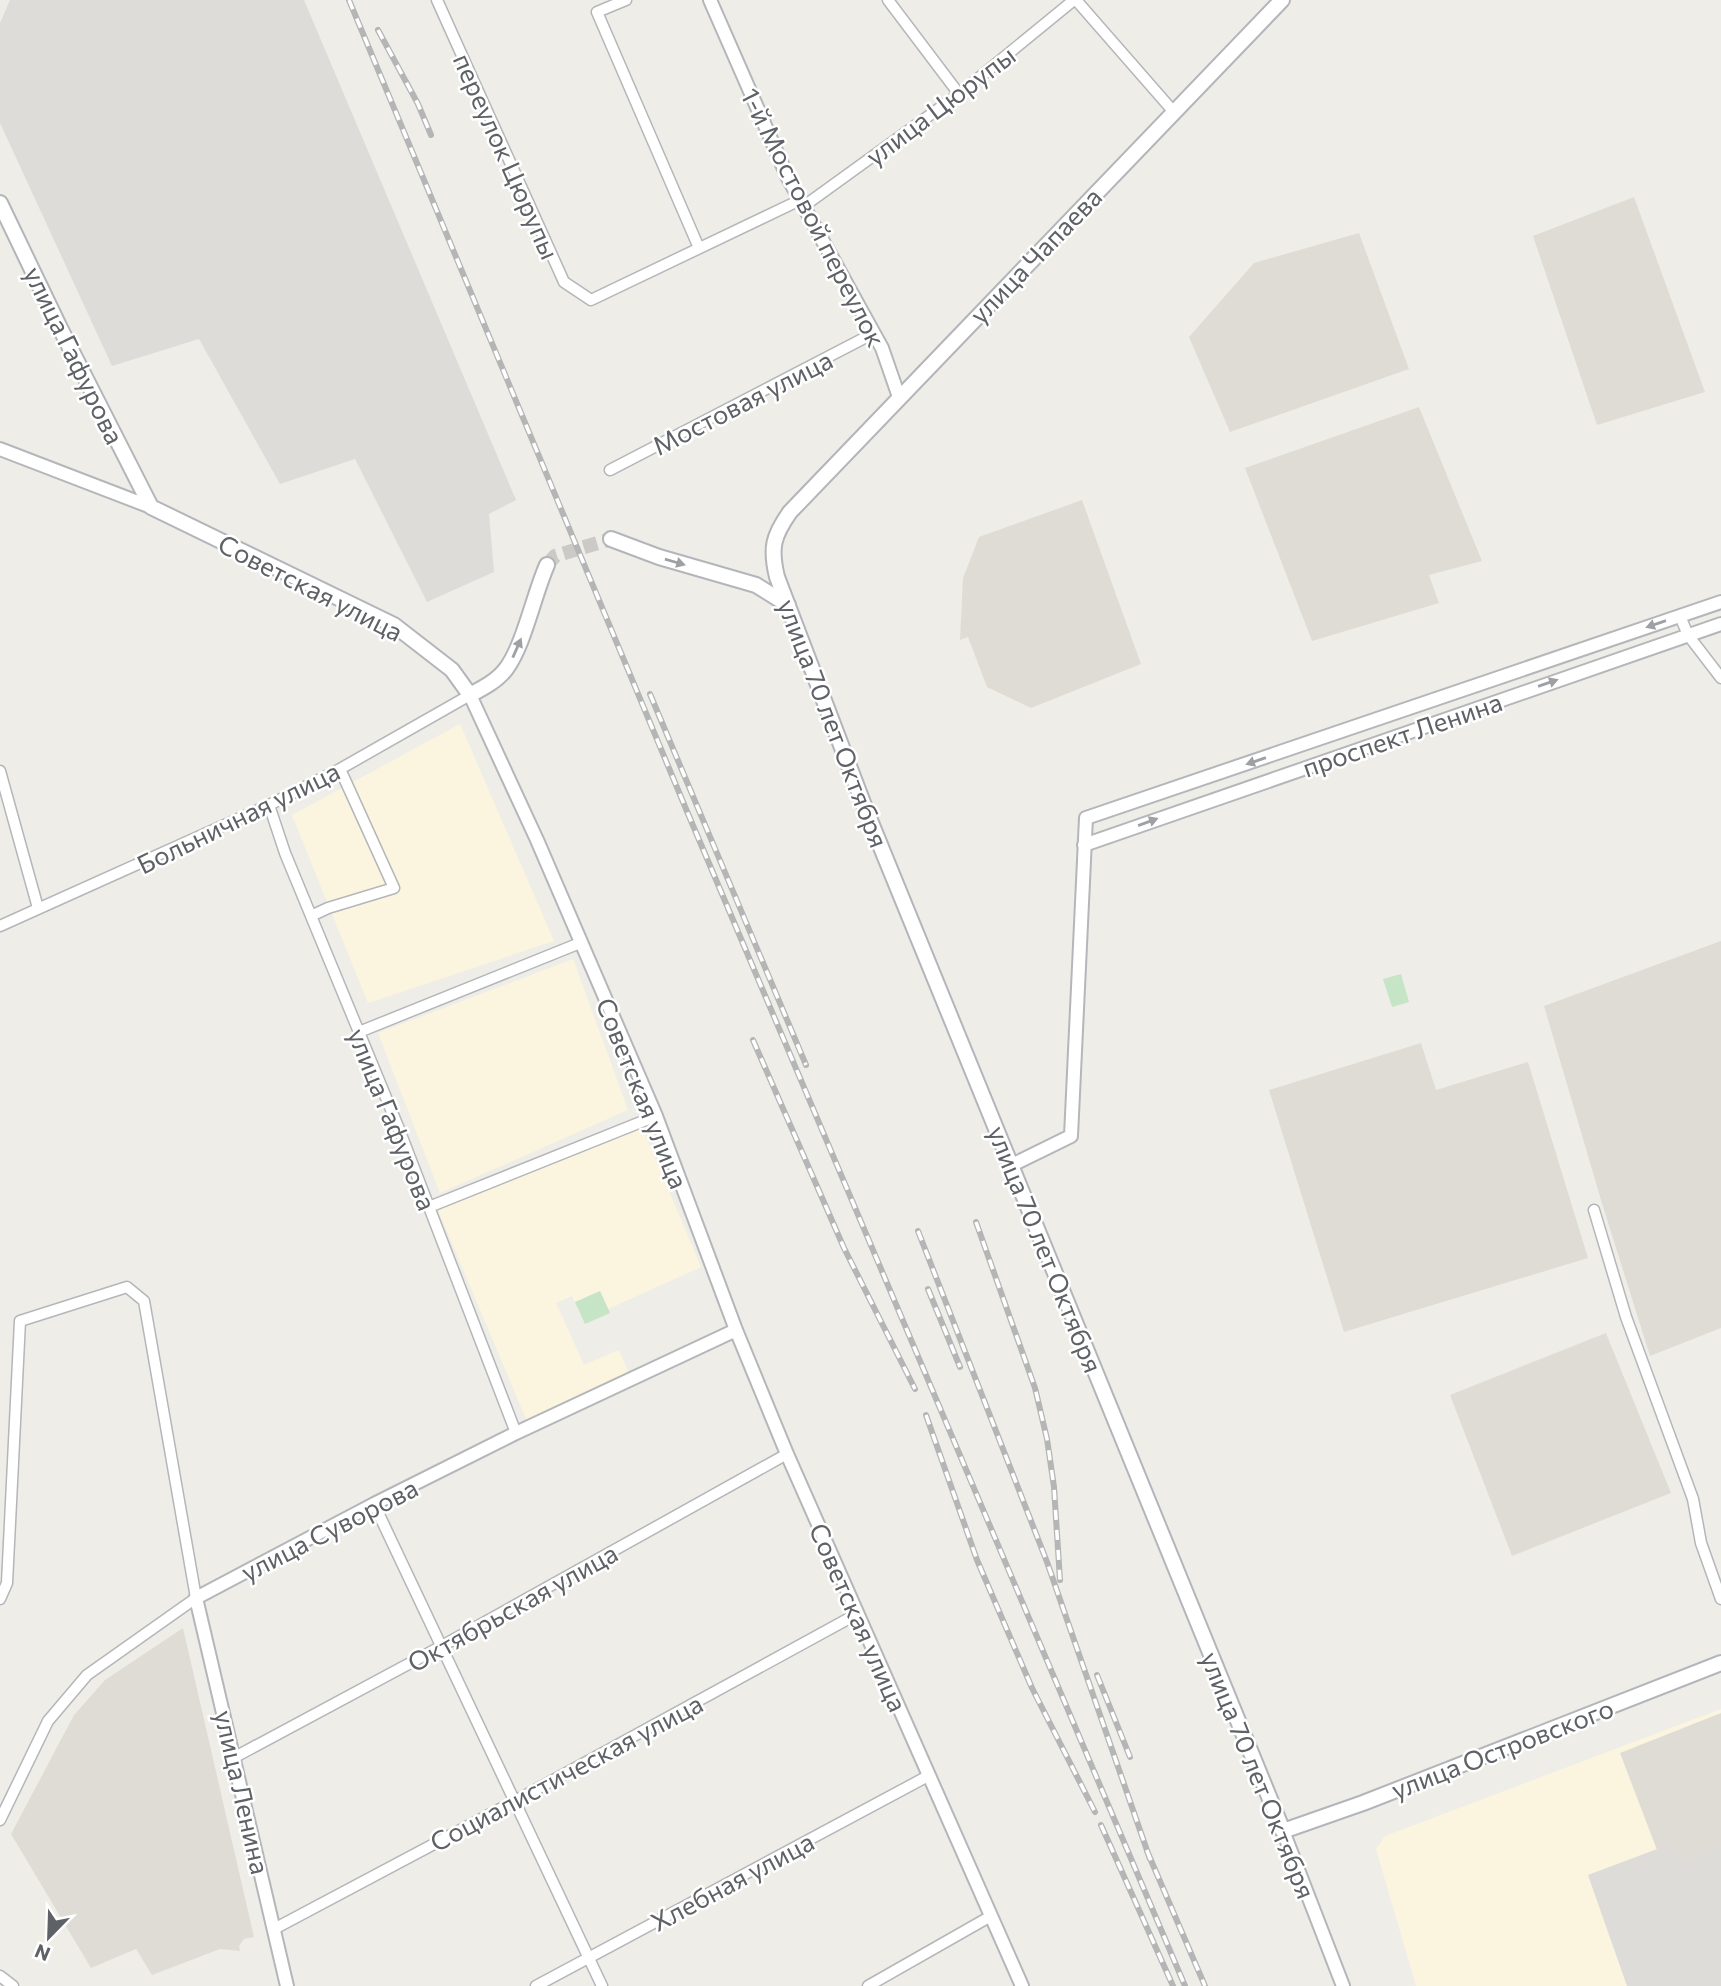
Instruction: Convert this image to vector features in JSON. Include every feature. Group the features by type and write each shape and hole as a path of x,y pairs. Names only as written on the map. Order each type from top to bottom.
{"main road":[{"name":"улица Чапаева","path":"790,512 1282,0"},
{"name":"улица Гафурова","path":"0,203 151,507"},
{"name":"Советская улица","path":"151,507 394,625 452,670 471,695"},
{"name":"улица 70 лет Октября","path":"790,512 778,529 773,549 777,578 865,808 1283,1831"},
{"path":"611,539 659,557 756,585 788,605"},
{"path":"471,695 492,683 507,668 520,641 547,565"},
{"name":"улица Островского","path":"1283,1831 1363,1803 1721,1663"}],"street":[{"name":"переулок Цюрупы","path":"438,0 564,282 591,300"},
{"path":"626,0 597,12 699,248"},
{"name":"1-й Мостовой переулок","path":"710,0 802,203 882,348 899,397"},
{"path":"888,0 959,94"},
{"name":"улица Цюрупы","path":"591,300 699,248 802,203 959,94 1075,0"},
{"path":"1075,0 1173,111"},
{"name":"Мостовая улица","path":"610,470 873,333"},
{"name":"Советская улица","path":"0,449 151,507"},
{"name":"проспект Ленина","path":"1721,602 1086,818 1084,845 1721,624"},
{"path":"1680,616 1688,635 1721,678"},
{"name":"Советская улица","path":"471,695 656,1116 736,1330 787,1454 1022,1986"},
{"name":"Больничная улица","path":"0,926 269,805 340,769 471,695"},
{"path":"311,916 328,908 394,888 340,769"},
{"path":"0,771 38,908"},
{"name":"улица Гафурова","path":"269,805 285,853 429,1207 516,1433"},
{"path":"1012,1165 1071,1136 1084,845"},
{"path":"359,1032 580,943"},
{"path":"429,1207 656,1116"},
{"path":"1594,1210 1626,1317 1693,1499 1701,1543 1721,1599"},
{"path":"0,1599 7,1583 20,1321 127,1287 144,1301 196,1598"},
{"name":"улица Суворова","path":"0,1820 48,1721 87,1675 196,1598 516,1433 736,1330"},
{"name":"Октябрьская улица","path":"235,1757 442,1646 787,1454"},
{"path":"374,1504 602,1986"},
{"name":"улица Ленина","path":"196,1598 287,1986"},
{"name":"Социалистическая улица","path":"274,1928 515,1801 857,1614"},
{"name":"Хлебная улица","path":"536,1986 928,1776"},
{"name":"улица 70 лет Октября","path":"1283,1831 1343,1986"},
{"path":"869,1986 991,1916"},
{"path":"0,1976 13,1986"}],"shaded area":[{"path":"10,0 304,0 516,500 489,514 494,572 427,602 355,459 280,484 199,339 112,366 0,123 0,23"},
{"path":"1634,197 1705,392 1597,425 1533,236"},
{"path":"1359,233 1409,369 1230,432 1189,337 1254,263"},
{"path":"1419,407 1482,561 1429,575 1439,603 1312,641 1245,468"},
{"path":"1082,500 1141,664 1031,708 987,687 968,637 960,640 963,578 979,537"},
{"path":"460,724 554,941 368,1003 292,815"},
{"path":"1721,941 1721,1328 1650,1356 1544,1006"},
{"path":"573,959 628,1110 440,1193 378,1033"},
{"path":"1421,1043 1436,1090 1528,1062 1588,1258 1344,1332 1269,1090"},
{"path":"641,1125 701,1267 608,1309 600,1291 575,1302 572,1296 556,1303 584,1365 619,1350 629,1374 527,1421 438,1210"},
{"path":"1606,1333 1671,1493 1512,1556 1450,1395"},
{"path":"183,1628 254,1937 244,1939 239,1946 240,1951 220,1949 152,1975 136,1949 91,1968 11,1834 74,1715 105,1680"},
{"path":"1721,1709 1721,1825 1588,1875 1627,1986 1416,1986 1376,1849 1385,1836"},
{"path":"1721,1713 1721,1847 1679,1862 1673,1844 1657,1850 1620,1753"},
{"path":"1721,1825 1721,1986 1627,1986 1588,1875"}],"green space":[{"path":"1401,974 1409,1002 1392,1007 1383,979"},
{"path":"600,1291 610,1313 585,1324 575,1302"}],"tunnel":[{"path":"547,565 555,556 611,539"}],"railway":[{"path":"349,0 686,809 1185,1986"},
{"path":"378,30 418,104 431,135"},
{"path":"650,694 806,1065"},
{"path":"753,1040 844,1248 915,1389"},
{"path":"976,1222 1035,1388 1047,1439 1054,1487 1060,1580"},
{"path":"918,1231 1047,1562 1150,1859"},
{"path":"928,1289 960,1367"},
{"path":"926,1415 977,1560 1032,1688 1095,1812"},
{"path":"1097,1675 1130,1757"},
{"path":"1101,1825 1173,1986"},
{"path":"1147,1851 1205,1986"}]}
